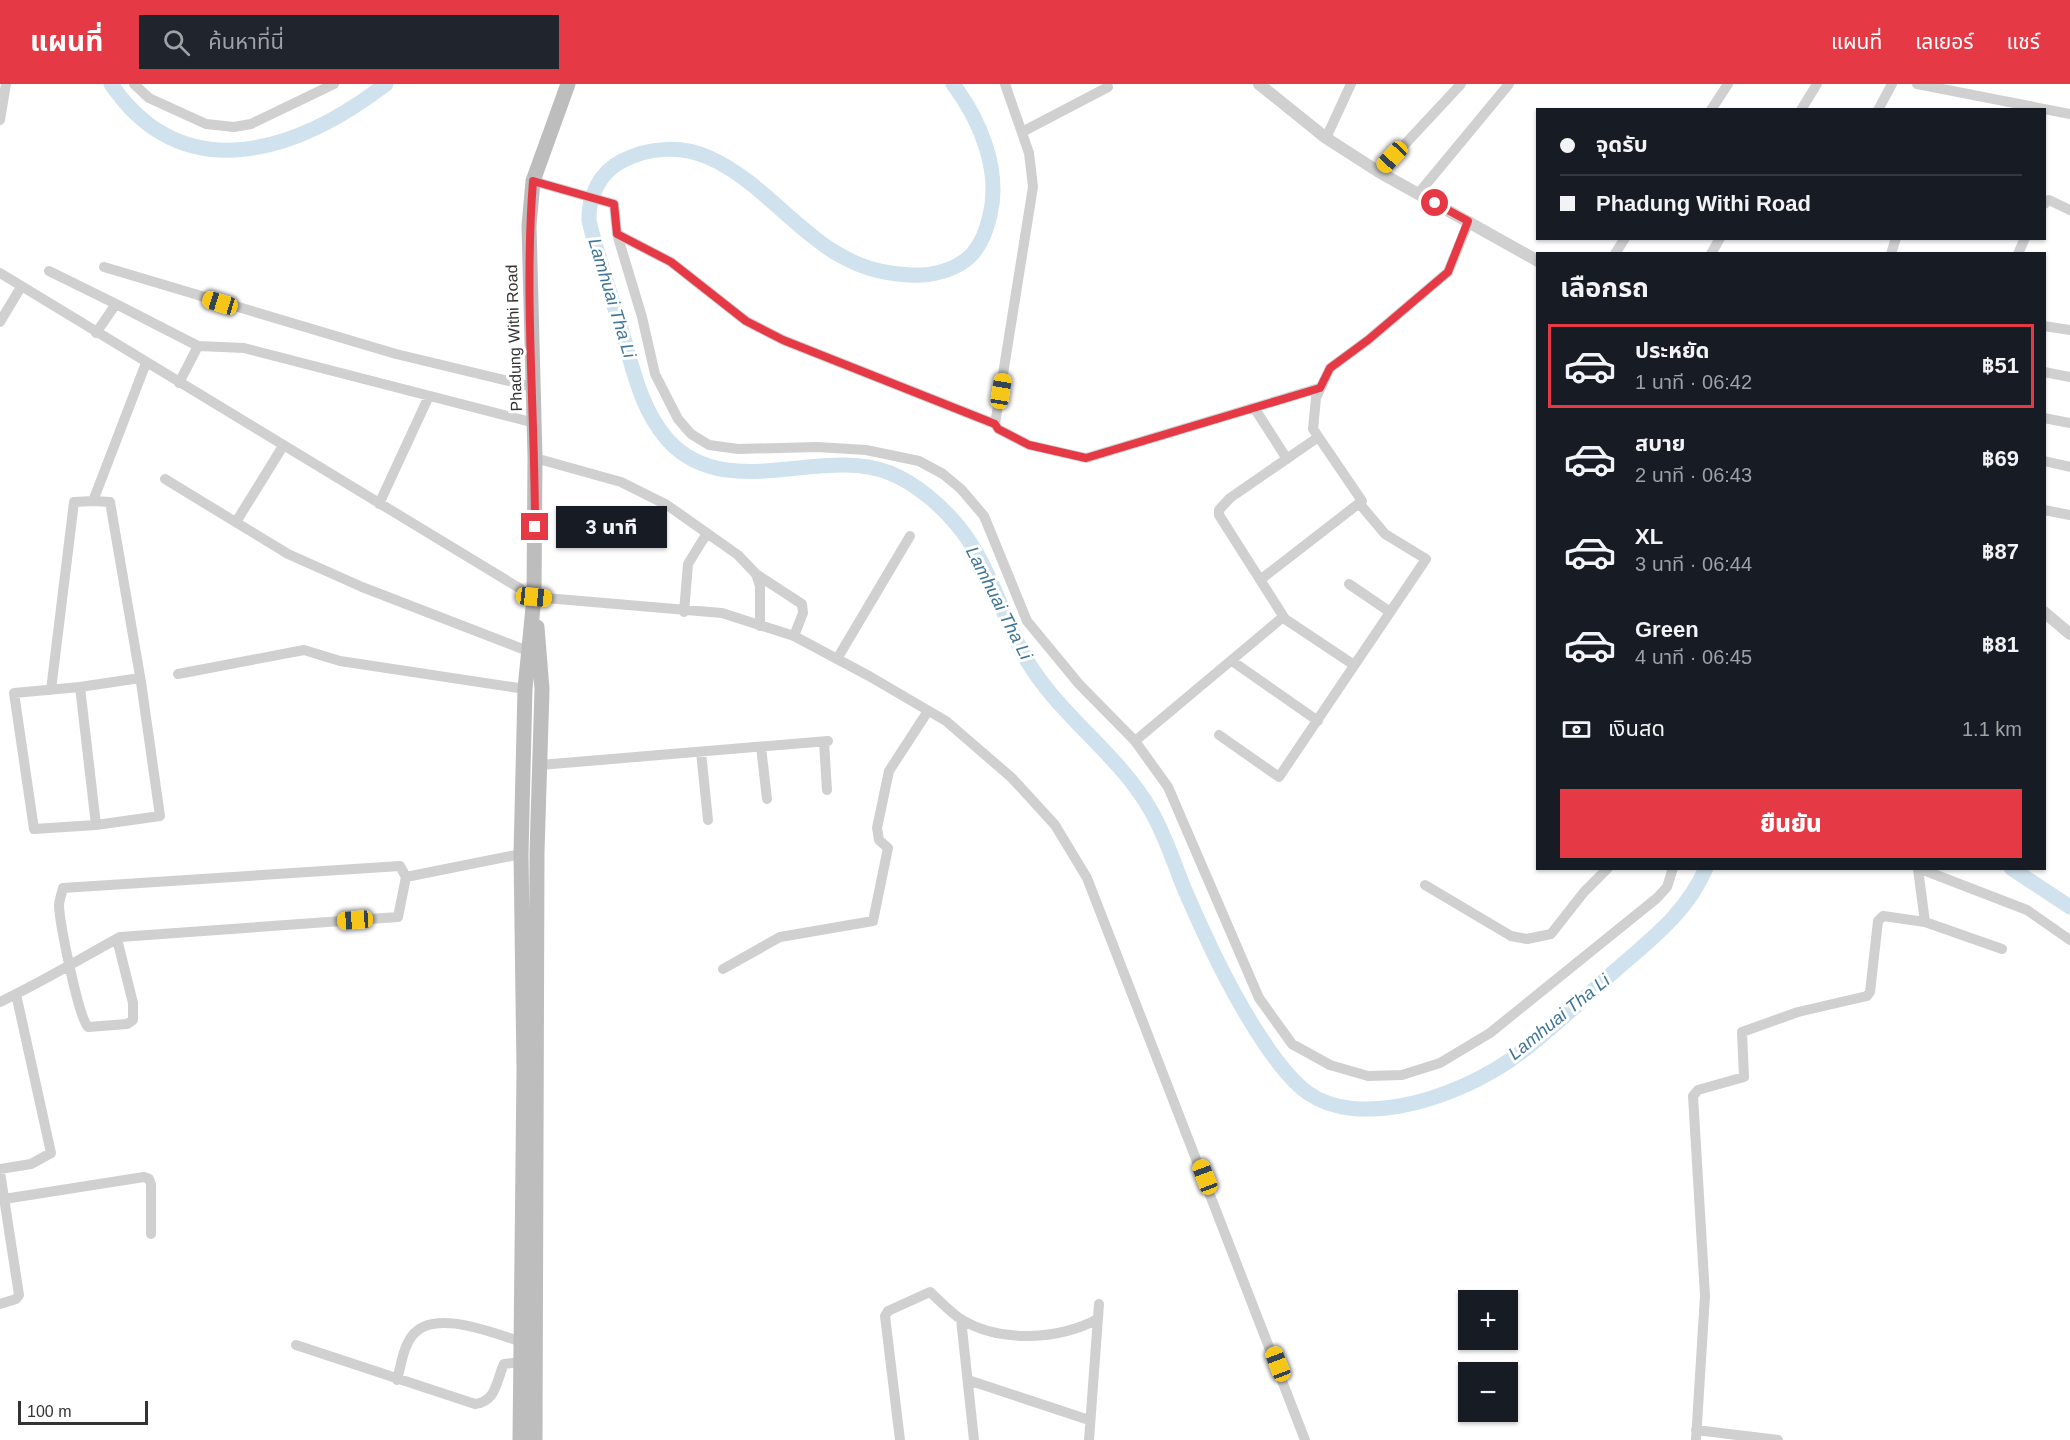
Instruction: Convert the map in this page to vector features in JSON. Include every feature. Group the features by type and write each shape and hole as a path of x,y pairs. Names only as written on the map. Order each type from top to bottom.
{"main road":[{"name":"Phadung Withi Road","path":"534,597 535,423 529,251 539,184 568,84"},
{"path":"520,1440 524,1069 521,854 525,688 534,597"},
{"path":"534,597 542,689 537,852 535,1440"}],"street":[{"path":"0,120 6,84"},
{"path":"134,84 149,98 206,124 234,127 251,124 334,84"},
{"path":"995,424 1033,187 1032,168 1005,84"},
{"path":"1259,84 1326,138 1378,172 1536,260"},
{"path":"1326,138 1351,84"},
{"path":"1378,172 1461,84"},
{"path":"1418,194 1509,84"},
{"path":"1712,108 1728,84"},
{"path":"1802,108 1817,84"},
{"path":"1879,108 1892,84"},
{"path":"1917,84 1959,88 2044,108"},
{"path":"1022,132 1108,87"},
{"path":"2046,108 2070,114"},
{"path":"539,184 614,204 617,234 642,317 655,374 678,419 691,434 709,445 738,449 818,447 866,450 919,461 943,474 961,489 984,516 1027,621 1079,684 1135,741 1168,787 1259,998 1292,1044 1329,1065 1368,1076 1402,1075 1440,1063 1490,1034 1657,898 1667,887 1673,870"},
{"path":"2046,202 2049,200 2070,210"},
{"path":"1260,580 1362,501 1312,429 1320,388 1330,368 1368,340 1448,272 1468,221"},
{"path":"617,234 671,262 746,321 783,340 995,424 998,429 1029,445 1086,458 1320,388"},
{"path":"104,267 396,354 533,387"},
{"path":"49,271 198,346 244,348 535,423"},
{"path":"0,273 283,447 534,597 684,612 722,613 794,636 946,722 1012,778 1040,807 1073,851 1087,878 1305,1440"},
{"path":"0,322 21,287"},
{"path":"96,333 116,304"},
{"path":"2046,326 2070,330"},
{"path":"179,383 198,346"},
{"path":"93,501 146,363"},
{"path":"2046,372 2070,377"},
{"path":"379,504 429,396"},
{"path":"1255,409 1287,459"},
{"path":"2046,418 2070,423"},
{"path":"1317,438 1230,498 1219,510 1222,522 1283,617 1354,665"},
{"path":"236,522 283,447"},
{"path":"535,458 621,482 667,505 738,555 756,574 802,604 803,613 794,636"},
{"path":"2046,461 2070,467"},
{"path":"165,478 288,554 352,582 528,651"},
{"path":"51,690 74,502 110,502 140,678 160,816 96,825 34,829 14,693 51,690 80,687 140,678"},
{"path":"1219,735 1279,777 1426,559 1385,534 1359,503"},
{"path":"2046,510 2070,515"},
{"path":"684,612 688,564 707,533"},
{"path":"837,659 910,536"},
{"path":"756,574 760,586 760,626"},
{"path":"1349,584 1390,612"},
{"path":"2046,614 2070,634"},
{"path":"1135,741 1283,617"},
{"path":"178,674 304,650 340,662 525,688"},
{"path":"1232,662 1318,721"},
{"path":"80,687 96,825"},
{"path":"723,969 780,937 873,921 888,849 879,840 877,828 889,771 928,711"},
{"path":"540,765 826,742 827,790"},
{"path":"761,747 767,799"},
{"path":"701,753 708,820"},
{"path":"406,877 521,854"},
{"path":"0,1002 70,966 117,939 398,917 406,877 400,866 63,888 59,905 70,966 82,1019 88,1027 98,1028 130,1023 134,1016 133,1003 117,939"},
{"path":"1425,885 1511,936 1527,939 1551,934 1584,892 1606,870"},
{"path":"1918,870 1925,921"},
{"path":"1921,870 2027,910 2070,940"},
{"path":"1778,1440 1696,1435 1705,1296 1693,1096 1698,1090 1744,1077 1742,1032 1798,1012 1867,996 1870,992 1878,921 1883,916 1925,921 2002,949"},
{"path":"0,1304 16,1299 19,1295 0,1170 31,1164 51,1153 16,994"},
{"path":"4,1199 144,1177 149,1179 151,1184 151,1234"},
{"path":"900,1440 885,1316 888,1311 930,1292 961,1319 981,1329 1016,1336 1052,1334 1098,1319"},
{"path":"1089,1440 1099,1304"},
{"path":"961,1319 974,1440"},
{"path":"397,1380 407,1344 414,1333 433,1323 449,1322 522,1342"},
{"path":"296,1345 475,1404 486,1402 496,1390 504,1364 522,1362"},
{"path":"968,1380 1089,1420"}],"waterway":[{"name":"Lamhuai Tha Li","path":"111,84 141,118 173,139 208,149 244,149 281,141 317,127 353,107 386,84"},
{"name":"Lamhuai Tha Li","path":"953,84 972,113 986,146 993,181 993,198 987,226 979,246 966,260 948,270 907,275 864,266 840,255 817,240 734,171 710,158 688,151 654,150 632,156 614,166 602,178 593,194 589,221 643,400 667,439 690,458 717,468 745,471 834,465 863,466 899,477 927,495 944,510 970,542 1033,670 1061,706 1124,773 1150,809 1211,947 1240,1004 1263,1041 1295,1082 1308,1093 1329,1104 1364,1109 1400,1106 1449,1092 1496,1069 1546,1032 1651,940 1688,900 1705,870"},
{"name":"Lamhuai Tha Li","path":"2014,870 2070,907"}],"route":[{"path":"535,527 535,423 529,251 533,181 614,204 617,234 671,262 746,321 783,340 995,424 998,429 1029,445 1086,458 1320,388 1330,368 1410,306 1448,272 1468,221 1435,203"}]}
